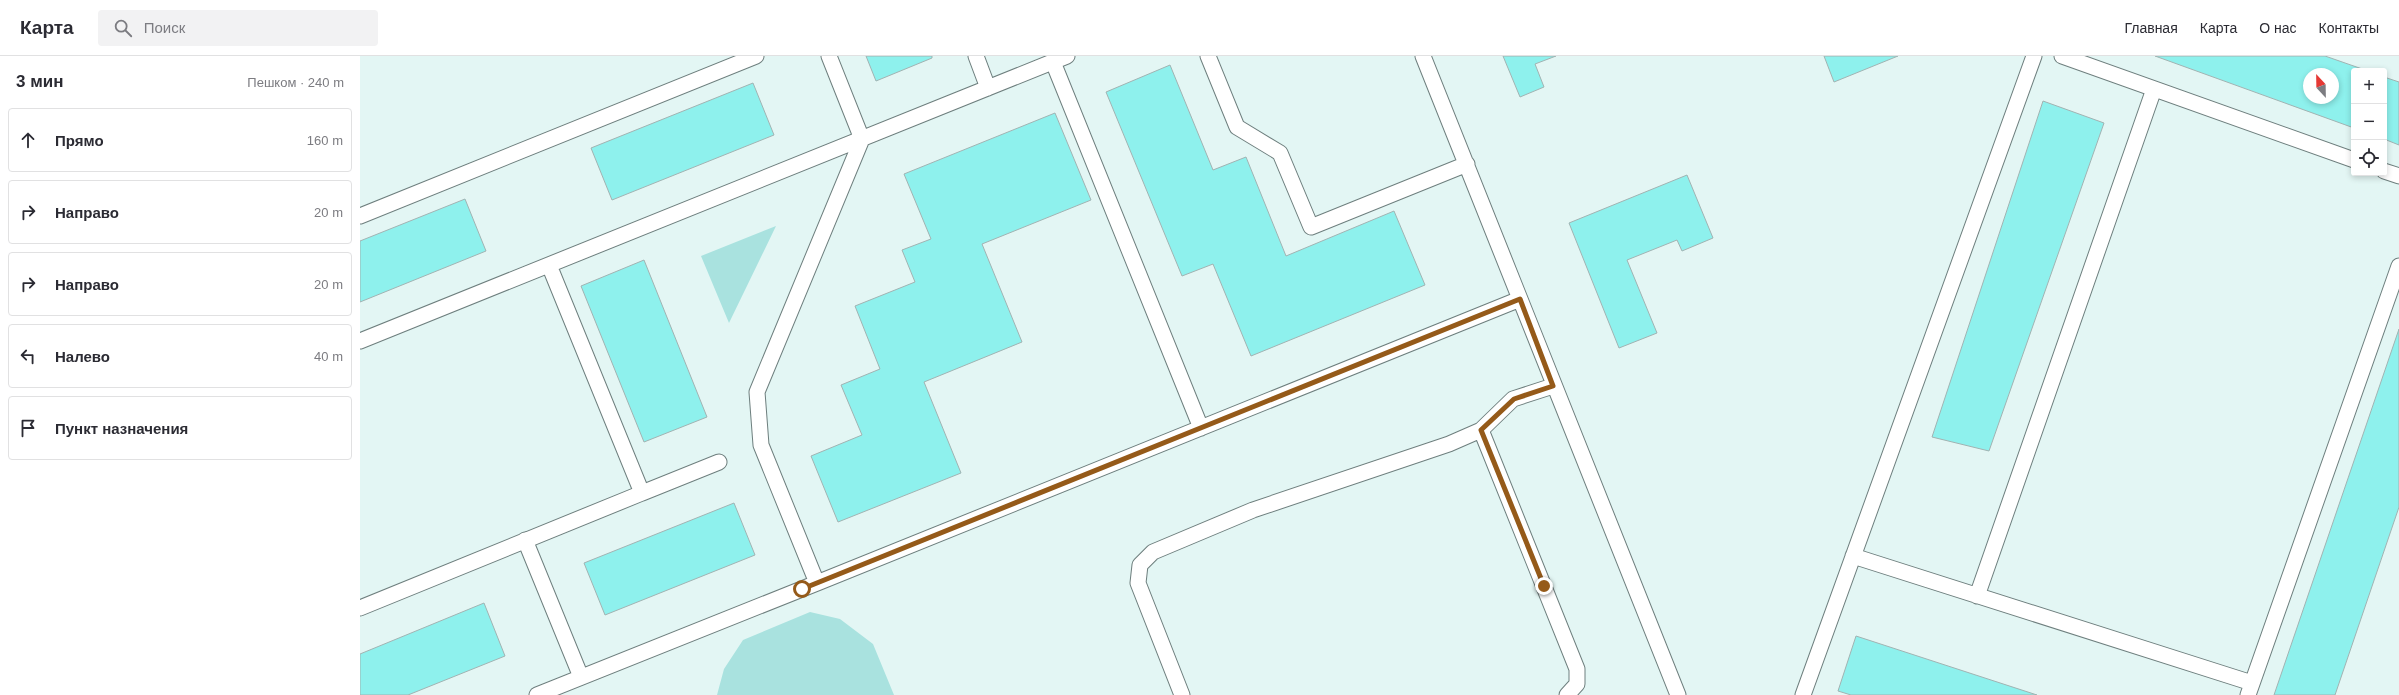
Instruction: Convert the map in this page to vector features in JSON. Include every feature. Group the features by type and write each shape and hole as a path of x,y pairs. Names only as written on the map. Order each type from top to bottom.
{"lane":[{"path":"360,216 756,56"},
{"path":"817,584 761,445 757,392 862,139 829,56"},
{"path":"976,56 988,88"},
{"path":"1208,56 1237,127 1280,153 1311,227 1467,164"},
{"path":"1423,56 1467,164 1553,386 1678,695"},
{"path":"1803,695 2034,56"},
{"path":"2062,56 2351,159"},
{"path":"360,341 1060,59 1202,428"},
{"path":"1977,596 2154,89"},
{"path":"2387,172 2399,176"},
{"path":"549,265 642,493"},
{"path":"1853,556 1977,596 2250,689 2399,266"},
{"path":"537,695 817,584 1520,299"},
{"path":"1182,695 1138,583 1140,565 1153,552 1253,510 1450,444 1481,430 1514,399 1553,386"},
{"path":"1481,430 1577,669 1577,684 1567,695"},
{"path":"360,608 719,462"},
{"path":"526,540 581,677"}],"shaded area":[{"path":"776,226 729,323 701,256"},
{"path":"810,612 840,619 873,644 894,695 717,695 724,669 743,640"}],"building":[{"path":"866,56 932,56 932,58 876,81"},
{"path":"1503,56 1556,56 1535,64 1544,87 1520,97"},
{"path":"1824,56 1898,56 1834,82"},
{"path":"2155,56 2325,56 2359,68 2351,68 2351,127"},
{"path":"1170,65 1213,170 1246,157 1286,256 1394,211 1425,285 1251,356 1213,264 1182,276 1106,92"},
{"path":"2387,78 2399,82 2399,145 2387,140"},
{"path":"753,83 774,135 612,200 591,148"},
{"path":"2043,101 2104,123 1989,451 1932,437"},
{"path":"1055,113 1091,200 982,244 1022,342 924,382 961,473 838,522 811,456 862,435 841,385 880,369 855,306 915,282 902,250 931,239 904,174"},
{"path":"1687,175 1713,238 1682,251 1677,240 1627,260 1657,333 1619,348 1569,223"},
{"path":"465,199 486,251 360,302 360,241"},
{"path":"644,260 707,417 644,442 581,286"},
{"path":"2399,329 2399,507 2335,695 2274,695"},
{"path":"734,503 755,555 605,615 584,563"},
{"path":"484,603 505,656 408,695 360,695 360,654"},
{"path":"1856,636 2037,695 1851,695 1838,691"}],"route":[{"path":"802,589 1520,299 1553,386 1514,399 1481,430 1544,586"}]}
